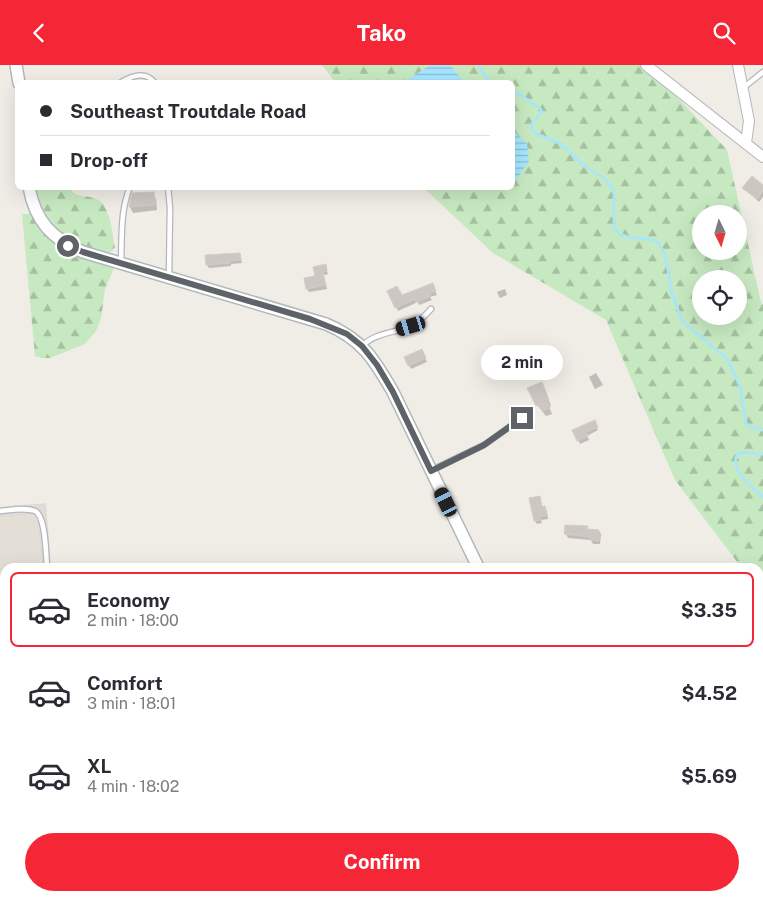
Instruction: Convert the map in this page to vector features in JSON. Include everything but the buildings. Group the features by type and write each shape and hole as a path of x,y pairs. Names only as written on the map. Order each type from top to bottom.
{"main road":[{"path":"16,65 18,80"},
{"path":"30,190 38,217 47,229 58,240 83,252 326,325 347,334 362,346 377,365 393,392 476,563"}],"street":[{"path":"646,65 763,157"},
{"path":"738,65 749,121 746,143"}],"lane":[{"path":"742,88 763,72"},
{"path":"124,80 130,76 138,75 148,76 152,80"},
{"path":"121,263 122,220 129,190"},
{"path":"168,190 170,207 169,277"},
{"path":"362,346 373,337 411,326 422,319 430,309"},
{"path":"431,471 484,445 522,418"},
{"path":"0,511 24,509 34,510 40,514 47,563"}],"shaded area":[{"path":"46,503 51,563 41,563 36,515 0,518 0,507"},
{"path":"36,515 41,563 0,563 0,518"}],"green space":[{"path":"322,65 647,65 727,150 739,205 692,205 692,260 748,260 748,244 763,305 763,563 738,563 675,480 606,320 493,253 426,190 515,190 515,80 333,80"},
{"path":"37,190 72,190 76,194 97,199 107,211 115,247 111,252 97,251 72,241 53,225 40,202"},
{"path":"22,214 31,214 46,237 66,251 114,268 105,289 101,318 96,331 85,344 50,358 35,356"}],"water":[{"path":"430,65 450,65 462,80 408,80"},
{"path":"515,132 527,144 529,161 515,181"}],"waterway":[{"path":"478,65 488,80"},
{"path":"515,93 540,108 542,112 532,123 532,129 535,133 561,144 582,164 605,179 612,187 614,195 614,227 618,233 628,237 654,240 660,245 665,255 672,293 681,318 685,324 728,360 740,387 746,423 751,427 763,430"},
{"path":"763,454 738,453 736,459 738,471 763,497"}],"route":[{"path":"68,246 310,319 347,334 370,353 393,392 431,471 484,445 522,418"}]}
